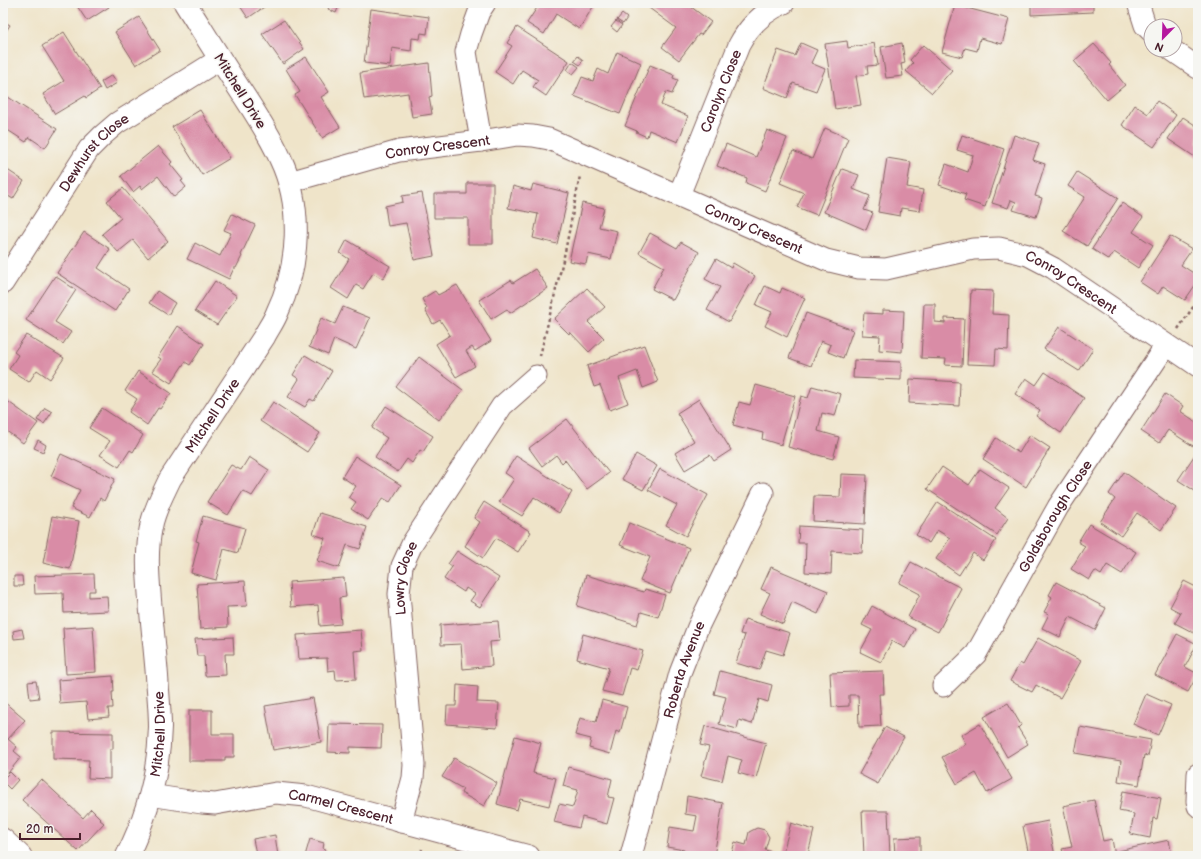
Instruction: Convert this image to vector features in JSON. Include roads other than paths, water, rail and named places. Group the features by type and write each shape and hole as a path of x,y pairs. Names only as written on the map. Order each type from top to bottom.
{"street":[{"name":"Mitchell Drive","path":"127,856 144,818 150,795 156,764 160,728 148,575 147,551 151,526 159,502 170,479 277,314 285,295 294,262 296,233 295,209 289,182 280,158 260,122 185,3"},
{"path":"481,141 466,52 479,12 485,3"},
{"name":"Carolyn Close","path":"679,195 745,34 770,10 784,3"},
{"path":"1138,3 1143,18"},
{"path":"1183,58 1198,68"},
{"name":"Dewhurst Close","path":"3,283 89,150 103,134 117,123 220,59"},
{"name":"Conroy Crescent","path":"289,182 399,151 517,135 549,139 826,260 859,268 886,269 973,248 1000,248 1028,255 1053,268 1198,366"},
{"name":"Goldsborough Close","path":"943,686 976,654 1058,507 1166,345"},
{"name":"Lowry Close","path":"401,822 413,778 414,765 399,594 402,566 413,542 502,406 536,376"},
{"name":"Roberta Avenue","path":"631,856 680,673 698,627 763,493"},
{"path":"1198,774 1198,806"},
{"name":"Carmel Crescent","path":"150,795 215,804 276,793 306,796 529,856"},
{"path":"3,839 21,856"}]}
